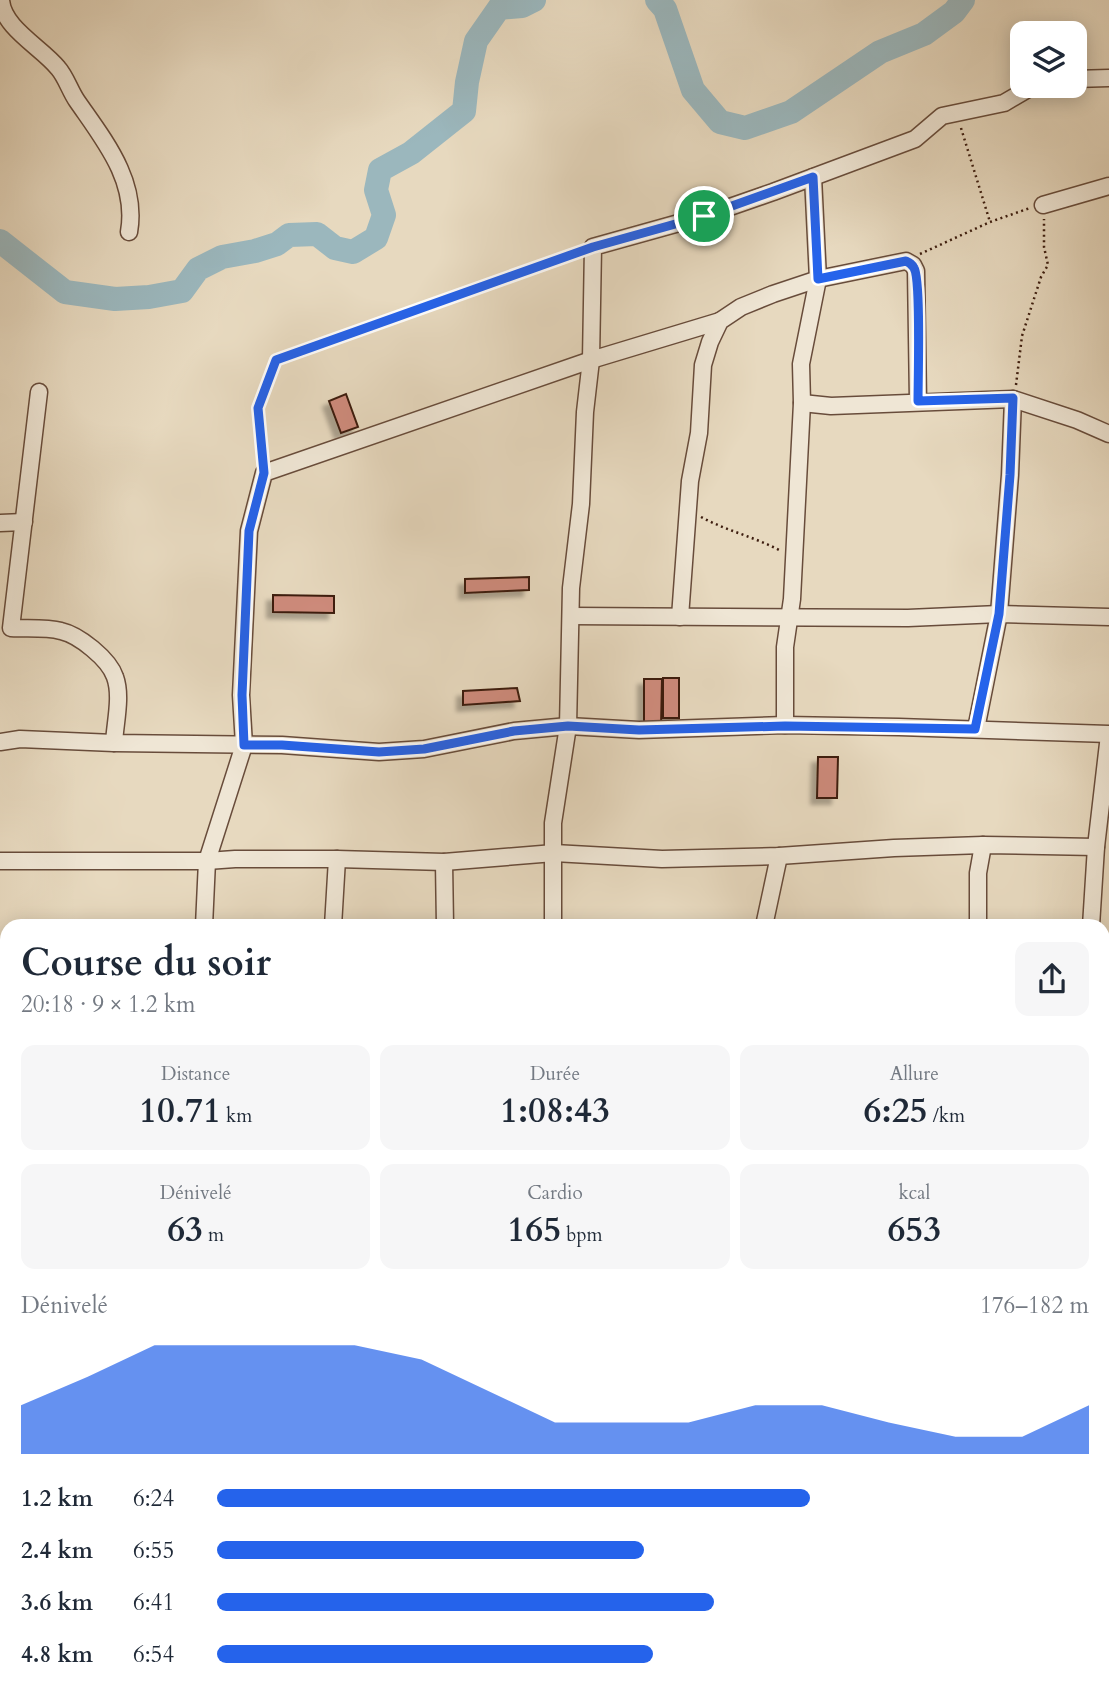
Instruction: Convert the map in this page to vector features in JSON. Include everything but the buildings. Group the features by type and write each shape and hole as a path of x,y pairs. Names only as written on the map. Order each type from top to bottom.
{"street":[{"path":"1,0 1,11 12,26 60,69 125,176 132,219 130,232"},
{"path":"1087,79 1109,78"},
{"path":"553,919 553,823 568,726 570,617 591,360 593,247 704,216 915,139 942,116 955,111 1004,103 1012,98"},
{"path":"785,726 785,648 790,618 802,403 801,364 818,279 813,177"},
{"path":"1043,205 1109,186"},
{"path":"204,919 206,861 244,745 242,695 249,531 264,473 591,360 720,321 741,307 818,279 906,261 913,265 916,271 918,401"},
{"path":"680,617 688,509 699,433 703,365 720,321"},
{"path":"39,392 24,523 6,629 62,631 91,647 105,660 115,676 117,692 114,743"},
{"path":"802,403 831,406 1013,398 1109,434"},
{"path":"975,729 999,614 1013,398"},
{"path":"0,523 24,523"},
{"path":"570,617 908,618 999,614 1109,617"},
{"path":"0,742 20,739 282,745 379,752 424,749 514,731 568,726 639,730 785,726 1109,734 1096,847 1091,919"},
{"path":"0,861 337,859 444,863 554,853 662,859 779,856 983,845 1096,847"},
{"path":"978,919 978,873 983,845"},
{"path":"766,919 779,856"},
{"path":"333,919 337,859"},
{"path":"444,863 445,919"}],"path":[{"path":"955,111 990,222"},
{"path":"906,261 990,222 1043,205 1044,247 1048,265 1041,277 1022,336 1013,398"},
{"path":"264,473 258,408 276,360 593,247"},
{"path":"688,509 722,528 759,539 793,558"}],"waterway":[{"path":"0,241 65,292 115,299 182,291 198,269 222,257 277,244 289,235 317,234 335,248 353,252 376,238 384,215 376,190 380,170 411,153 464,111 476,41 499,8 522,6 534,0"},
{"path":"657,0 665,9 693,90 720,122 745,128 791,112 880,52 924,34 954,12 963,0"}],"route":[{"path":"813,177 818,279 906,261 913,265 916,271 918,401 1013,398 999,614 975,729 785,726 639,730 568,726 514,731 424,749 379,752 244,745 242,695 249,531 264,473 258,408 276,360 593,247 704,216 813,177"}]}
